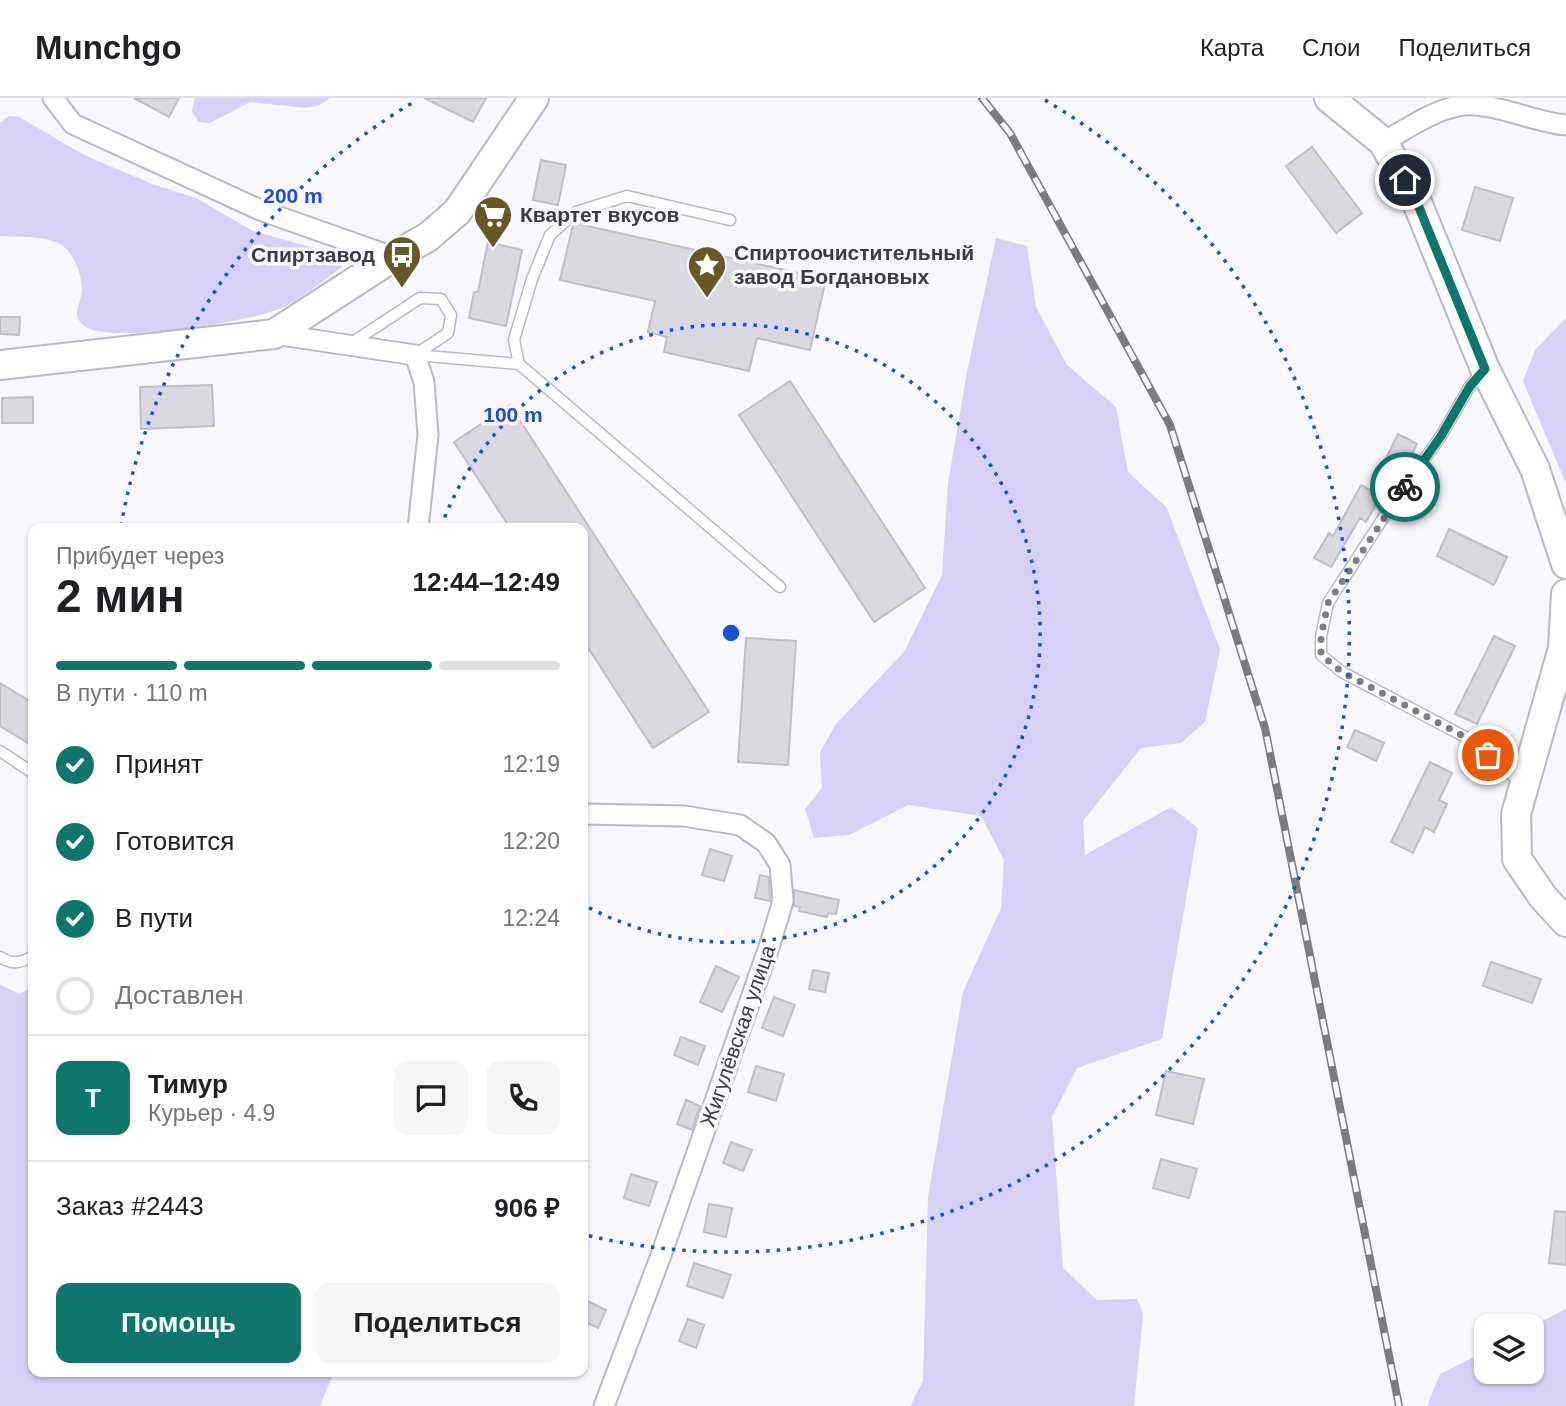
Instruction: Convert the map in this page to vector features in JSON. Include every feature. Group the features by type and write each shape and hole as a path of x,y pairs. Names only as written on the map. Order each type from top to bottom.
{"main road":[{"path":"0,365 274,334 428,237 457,212 534,98"},
{"path":"1329,98 1383,142 1416,200 1485,369 1535,470 1566,564"},
{"path":"1566,594 1563,648 1516,814 1517,859 1543,897 1566,922"}],"street":[{"path":"53,98 73,124 260,210 393,257"},
{"path":"1383,142 1435,114 1459,105 1479,105 1566,125"},
{"path":"274,334 415,355 424,382 428,435 419,523"},
{"name":"Жигулёвская улица","path":"588,814 684,816 740,825 766,843 780,865 783,901 669,1231 604,1406"}],"lane":[{"path":"519,364 514,340 532,279 550,235 576,212 627,196 730,220"},
{"path":"349,344 421,298 441,299 451,315 448,333 415,355"},
{"path":"415,355 519,364 780,587"},
{"path":"1485,369 1470,386 1441,436 1387,512 1328,603 1321,637 1321,655 1342,672 1471,740 1524,785"},
{"path":"0,751 28,770"},
{"path":"0,957 8,962 22,962 28,959"}],"shaded area":[{"path":"195,98 330,98 320,105 306,108 250,102 210,123 198,122 192,111"},
{"path":"9,116 19,117 84,155 152,184 196,198 253,231 339,255 343,266 286,306 246,318 153,332 101,332 86,327 77,313 82,293 80,274 65,248 47,239 0,236 0,123"},
{"path":"996,238 1027,246 1036,307 1067,365 1116,407 1128,472 1167,508 1220,650 1205,722 1181,743 1141,748 1083,821 1085,855 1171,807 1198,828 1162,1039 1077,1068 1052,1117 1063,1268 1097,1300 1137,1299 1143,1314 1134,1406 910,1406 923,1381 928,1197 963,992 1001,908 1004,860 981,816 908,805 849,835 814,838 805,809 822,788 820,752 836,724 904,652 942,575 948,483 967,372"},
{"path":"1566,318 1566,484 1523,381 1535,350"},
{"path":"0,985 20,994 28,989 28,1377 332,1377 320,1406 0,1406"},
{"path":"1566,1309 1566,1406 1427,1406 1440,1374 1474,1357 1474,1384 1544,1384 1544,1320"}],"building":[{"path":"134,98 179,98 169,117"},
{"path":"424,98 486,98 473,122"},
{"path":"1312,147 1362,213 1336,233 1286,166"},
{"path":"541,160 566,165 558,205 533,200"},
{"path":"1475,187 1513,198 1500,241 1462,230"},
{"path":"574,223 826,279 810,350 757,338 749,371 664,352 667,337 648,332 655,301 560,280"},
{"path":"488,242 522,250 506,326 469,318 474,292 478,292"},
{"path":"0,317 20,317 19,335 0,334"},
{"path":"790,381 925,588 874,622 739,415"},
{"path":"212,385 214,426 141,429 140,387"},
{"path":"33,397 33,423 2,423 2,398"},
{"path":"510,405 586,523 507,523 454,442"},
{"path":"1398,434 1417,444 1400,478 1381,468"},
{"path":"1361,485 1381,496 1366,522 1360,518 1331,567 1314,558 1329,533 1333,536"},
{"path":"588,525 709,712 653,748 588,648"},
{"path":"1449,529 1507,557 1494,585 1437,556"},
{"path":"1494,636 1515,646 1477,724 1455,714"},
{"path":"746,638 796,641 788,765 738,762"},
{"path":"0,683 28,700 28,743 0,726"},
{"path":"1355,730 1384,743 1376,761 1347,747"},
{"path":"1430,762 1452,773 1439,800 1447,804 1434,832 1425,827 1413,853 1391,842"},
{"path":"710,849 732,856 724,881 702,875"},
{"path":"760,875 769,877 770,901 755,898"},
{"path":"794,890 839,900 836,914 828,913 827,917 799,911 800,907 794,906"},
{"path":"1491,962 1541,979 1532,1003 1483,986"},
{"path":"716,966 739,977 722,1012 700,1002"},
{"path":"813,970 829,973 825,992 809,989"},
{"path":"774,997 795,1005 783,1036 762,1028"},
{"path":"681,1037 705,1046 698,1065 674,1055"},
{"path":"756,1066 784,1074 776,1101 748,1092"},
{"path":"1166,1071 1204,1079 1193,1124 1156,1115"},
{"path":"686,1100 700,1106 692,1130 677,1124"},
{"path":"731,1142 752,1150 743,1171 723,1163"},
{"path":"1161,1159 1197,1169 1189,1198 1153,1188"},
{"path":"631,1174 657,1182 649,1206 624,1198"},
{"path":"709,1204 732,1208 726,1237 704,1232"},
{"path":"1555,1211 1566,1212 1566,1265 1549,1263"},
{"path":"694,1263 731,1275 723,1298 687,1286"},
{"path":"588,1301 606,1310 598,1328 588,1323"},
{"path":"688,1319 704,1325 696,1348 679,1341"}],"railway":[{"path":"982,98 1010,133 1170,425 1265,728 1399,1406"}],"way so far":[{"path":"1405,487 1328,603 1321,637 1321,655 1342,672 1471,740 1488,755"}],"place":[{"name":"Квартет вкусов","path":"493,249"},
{"name":"Спиртзавод","path":"402,289"},
{"name":"Спиртоочистительный завод Богдановых","path":"707,299"}],"route":[{"path":"1405,180 1416,200 1485,369 1470,386 1441,436 1405,487"}]}
